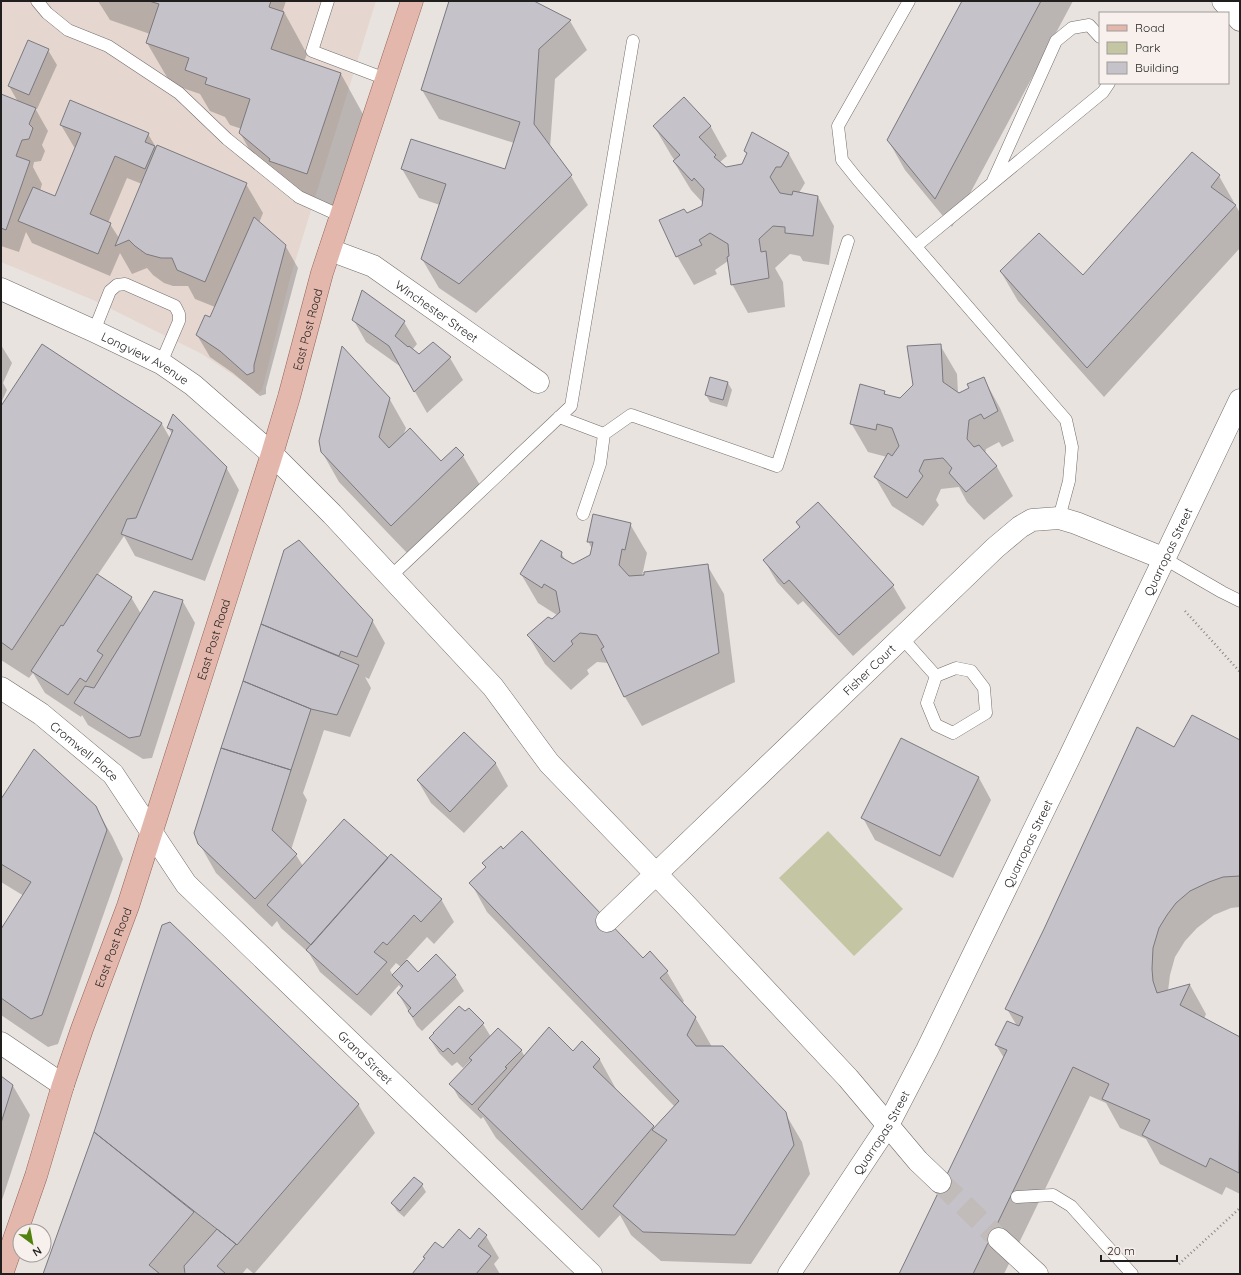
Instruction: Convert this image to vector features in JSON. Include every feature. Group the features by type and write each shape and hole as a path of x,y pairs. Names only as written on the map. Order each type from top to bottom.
{"main road":[{"name":"East Post Road","path":"2,1274 36,1176 63,1085 82,1029 128,906 272,454 322,274 412,1"}],"street":[{"path":"1223,1 1240,20"},
{"name":"Winchester Street","path":"330,250 372,266 538,382"},
{"name":"Longview Avenue","path":"1,290 94,331 161,363 193,385 272,454 332,514 493,687 549,763 848,1078 918,1161 940,1182"},
{"name":"Quarropas Street","path":"789,1274 888,1125 989,922 1240,400"},
{"name":"Fisher Court","path":"607,921 995,548 1020,527 1032,520 1059,518 1076,523 1165,558"},
{"name":"Cromwell Place","path":"1,688 41,714 113,774 152,831"},
{"name":"Grand Street","path":"152,831 186,884 591,1274"},
{"path":"1,1043 63,1085"},
{"path":"999,1239 1037,1274"}],"lane":[{"path":"37,1 47,13 68,30 108,46 179,93 227,139 299,197 341,216"},
{"path":"328,1 312,51 386,78"},
{"path":"909,1 838,126 842,160 1066,420 1072,447 1069,481 1059,518"},
{"path":"992,184 1056,41 1072,28 1089,25 1099,36"},
{"path":"390,577 571,406 633,41"},
{"path":"916,246 1103,92 1108,84"},
{"path":"583,514 600,464 604,434 631,415 777,466 848,241"},
{"path":"94,331 110,291 117,285 125,284 175,306 180,321 161,363"},
{"path":"560,417 604,434"},
{"path":"1165,558 1240,601"},
{"path":"902,638 936,676"},
{"path":"956,668 971,671 984,688 986,713 953,733 936,725 927,703 936,676 956,668"},
{"path":"1017,1196 1053,1195 1071,1206 1132,1274"}],"path":[{"path":"1185,611 1240,672"},
{"path":"1179,1264 1240,1208"}],"shaded area":[{"path":"1,1 376,1 291,275 262,390 257,394 245,383 202,354 93,300 1,262"}],"green space":[{"path":"828,831 903,909 854,956 779,878"}],"building":[{"path":"149,1 271,1 269,7 284,12 271,49 341,73 307,174 269,161 270,159 239,133 250,99 205,84 207,78 185,70 189,58 146,43 159,4"},
{"path":"449,1 534,1 571,20 539,49 534,124 572,175 459,284 421,259 446,184 401,169 411,139 505,169 520,122 421,90"},
{"path":"962,1 1041,1 935,199 887,140"},
{"path":"28,40 49,49 29,95 8,86"},
{"path":"1,94 36,108 29,124 33,128 29,139 22,140 16,156 30,161 6,230 1,228"},
{"path":"684,97 711,126 699,137 716,155 714,157 726,167 742,164 747,153 744,151 752,132 789,153 781,167 776,167 770,177 780,193 792,195 793,191 818,196 813,236 785,233 785,227 773,226 759,239 761,252 766,251 769,278 731,285 727,257 729,256 728,244 710,233 699,240 702,245 676,257 659,220 684,209 687,213 702,206 704,189 694,178 692,181 673,161 680,155 653,126"},
{"path":"70,100 149,133 145,142 155,146 145,169 115,156 90,214 111,223 98,254 18,221 33,187 55,196 81,133 60,125"},
{"path":"157,145 247,183 205,282 177,270 172,258 161,258 146,254 129,240 115,246"},
{"path":"1192,152 1220,175 1211,187 1236,205 1087,368 1000,271 1039,233 1083,275"},
{"path":"254,217 286,245 254,365 254,372 247,375 220,351 196,335 205,315 210,317"},
{"path":"362,290 405,321 395,336 408,347 409,346 419,354 433,342 451,357 414,392 389,346 352,320"},
{"path":"42,344 162,423 12,650 1,642 1,406"},
{"path":"941,344 943,382 959,393 969,388 967,384 984,377 998,411 984,419 981,414 969,420 967,439 974,447 979,445 997,466 966,492 949,473 952,468 943,458 924,460 919,471 923,476 907,498 874,477 888,453 892,456 899,446 892,428 877,424 876,430 850,424 860,384 885,391 884,394 900,398 913,385 907,346"},
{"path":"342,346 390,398 379,437 389,448 410,428 441,461 456,447 464,455 391,526 321,452 319,441"},
{"path":"710,377 728,382 723,400 705,395"},
{"path":"173,414 227,467 192,560 121,534 127,519 136,518 173,430 167,428"},
{"path":"818,502 894,585 839,635 789,580 784,584 763,560 800,527 796,522"},
{"path":"593,514 631,523 625,550 622,549 619,565 629,576 644,575 644,572 708,564 719,653 624,697 601,649 604,647 597,635 580,633 571,641 573,644 554,662 527,635 548,617 552,619 560,612 556,591 544,584 542,588 520,574 541,540 562,552 561,557 573,564 590,555 593,542 587,542"},
{"path":"299,540 373,620 357,657 341,651 339,656 261,624 284,550"},
{"path":"97,574 132,597 97,651 103,655 86,682 80,678 68,695 31,671"},
{"path":"154,591 183,600 140,736 129,738 74,703 85,686 94,688"},
{"path":"261,624 359,665 337,715 311,709 243,681"},
{"path":"243,681 311,709 291,770 221,748"},
{"path":"1192,715 1240,740 1240,876 1223,877 1209,882 1190,891 1176,903 1159,928 1153,948 1153,981 1157,993 1190,984 1180,1005 1240,1037 1239,1173 1210,1158 1206,1167 1142,1135 1150,1120 1102,1099 1109,1084 1073,1067 973,1274 899,1274 1007,1050 995,1045 1007,1021 1019,1026 1023,1017 1005,1009 1044,929 1137,727 1174,747"},
{"path":"464,732 496,763 450,812 417,780"},
{"path":"901,738 979,777 940,856 861,818"},
{"path":"221,748 291,770 272,830 297,854 255,899 198,844 194,833"},
{"path":"34,749 96,806 107,830 42,1015 31,1019 1,998 1,929 31,882 1,864 1,799"},
{"path":"344,819 388,858 311,945 267,905"},
{"path":"522,831 643,958 650,951 668,971 660,978 696,1017 687,1035 696,1046 723,1046 786,1112 794,1145 735,1235 643,1232 613,1206 667,1140 652,1130 679,1101 469,883 486,867 482,863 501,846 503,849"},
{"path":"391,854 442,899 421,922 414,915 387,945 383,942 374,952 387,962 357,995 306,950"},
{"path":"170,922 359,1104 237,1245 94,1132 162,925"},
{"path":"436,954 456,975 413,1017 408,1011 411,1008 397,993 403,986 392,975 407,960 418,972"},
{"path":"459,1006 465,1011 469,1008 484,1023 454,1054 448,1048 443,1052 429,1038"},
{"path":"549,1027 573,1051 582,1041 600,1059 593,1067 654,1126 582,1210 478,1109"},
{"path":"498,1028 522,1050 472,1105 449,1084 472,1060 469,1058"},
{"path":"1,1076 13,1085 1,1123"},
{"path":"94,1132 194,1212 149,1265 160,1274 43,1274 47,1263 52,1263 52,1249"},
{"path":"414,1177 423,1184 400,1211 391,1203"},
{"path":"479,1228 487,1235 478,1246 491,1256 476,1274 412,1274 425,1258 423,1257 435,1242 443,1248 459,1229 470,1239"},
{"path":"217,1229 236,1244 217,1266 226,1274 185,1274 184,1266"}],"tunnel":[{"path":"940,1182 999,1239"}]}
